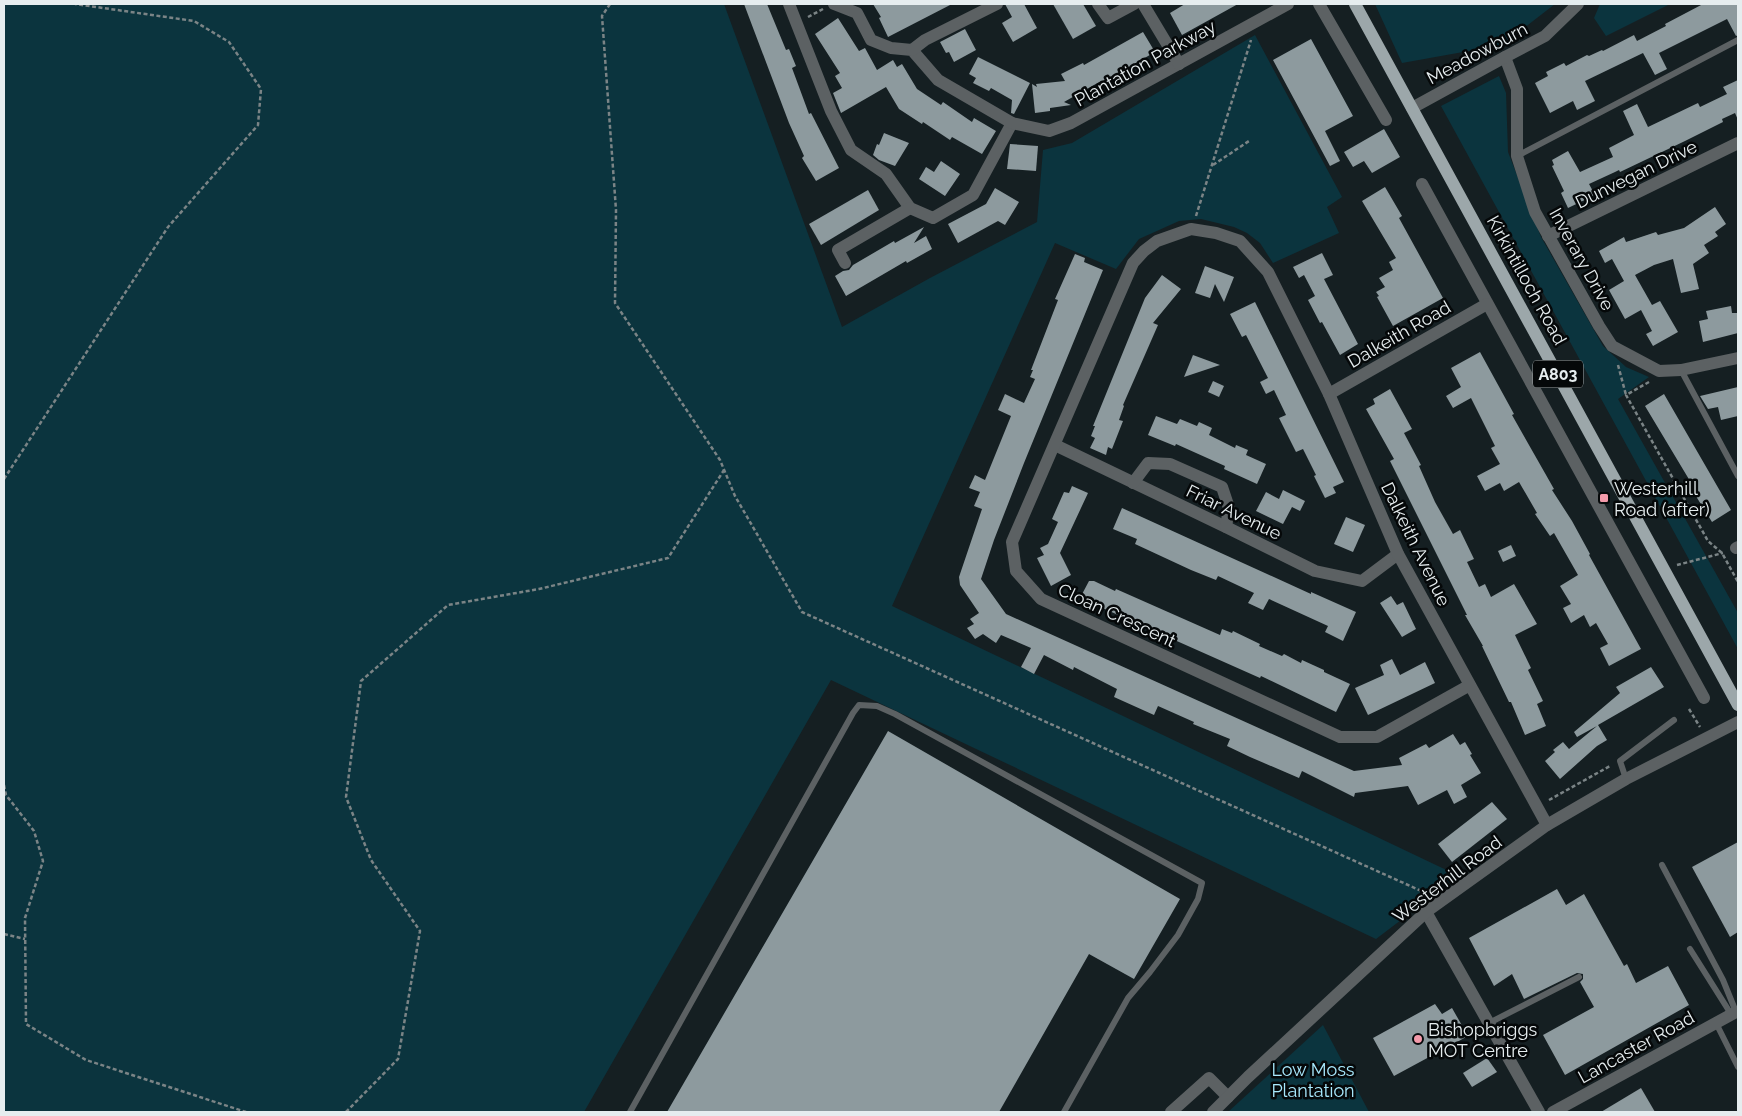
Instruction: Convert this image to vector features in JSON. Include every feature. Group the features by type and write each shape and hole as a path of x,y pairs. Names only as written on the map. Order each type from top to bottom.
{"main road":[{"name":"Kirkintilloch Road","path":"1355,4 1513,290 1738,705"}],"street":[{"path":"789,4 831,111 851,150 886,174 910,208 933,218 973,195 1012,123"},
{"path":"830,6 858,13 871,40 891,48 912,50 925,40 998,4"},
{"path":"1098,4 1108,18 1134,4"},
{"path":"1143,4 1179,64"},
{"name":"Plantation Parkway","path":"912,50 938,80 1012,123 1049,131 1071,124 1288,4"},
{"path":"1319,4 1386,120"},
{"name":"Meadowburn","path":"1412,108 1545,36 1578,4"},
{"name":"Inverary Drive","path":"1505,57 1517,89 1517,156 1535,212 1612,346 1659,371 1667,372 1738,358"},
{"name":"Dunvegan Drive","path":"1548,236 1738,143"},
{"path":"1422,184 1704,698"},
{"path":"845,263 838,250 910,208"},
{"name":"Cloan Crescent","path":"1268,272 1240,241 1216,233 1192,230 1157,241 1133,263 1012,542 1016,571 1041,599 1340,737 1377,737 1470,685"},
{"name":"Dalkeith Avenue","path":"1268,272 1328,394 1398,554 1547,825"},
{"name":"Dalkeith Road","path":"1328,394 1487,304"},
{"name":"Friar Avenue","path":"1055,445 1226,526 1315,571 1362,581 1398,554"},
{"path":"1133,483 1148,463 1170,464 1222,488 1229,508 1226,526"},
{"name":"Westerhill Road","path":"1213,1112 1426,912 1547,825 1626,780 1738,722"},
{"path":"1426,912 1539,1112"},
{"name":"Lancaster Road","path":"1553,1112 1733,1013"},
{"path":"1171,1112 1209,1078 1228,1097"}],"lane":[{"path":"1517,156 1738,40"},
{"path":"1681,370 1738,476"},
{"path":"630,1112 859,705 877,706 895,714 1202,882 1198,899 1178,935 1128,998 1064,1112"},
{"path":"1626,780 1620,761 1674,720"},
{"path":"1662,865 1723,980 1733,1013"},
{"path":"1690,949 1733,1013"},
{"path":"1489,1023 1579,977"},
{"path":"1716,1022 1738,1067"}],"path":[{"path":"4,479 168,227 258,125 261,89 229,42 194,21 75,4"},
{"path":"610,4 602,16 616,210 615,303 720,460 735,496 802,612 1443,900"},
{"path":"797,23 830,6"},
{"path":"1192,230 1256,22"},
{"path":"1211,166 1249,141"},
{"path":"1612,346 1626,395 1708,542 1722,553 1738,582"},
{"path":"1626,395 1667,372"},
{"path":"346,1112 398,1059 420,930 371,860 346,798 361,681 448,605 539,589 668,558 724,470"},
{"path":"1664,569 1737,548"},
{"path":"1674,720 1704,698"},
{"path":"1537,807 1620,761"},
{"path":"4,785 6,795 34,831 43,861 25,918 26,1024 86,1060 246,1112"},
{"path":"4,934 25,940"}],"green space":[{"path":"4,4 724,4 842,327 1037,222 1043,150 1072,143 1255,35 1342,197 1327,207 1339,233 1273,263 1260,243 1247,233 1234,227 1201,219 1179,221 1139,239 1116,269 1055,243 892,606 1459,876 1376,939 831,680 584,1112 4,1112"},
{"path":"1375,4 1555,4 1502,45 1402,63"},
{"path":"1600,4 1670,4 1606,36 1594,18"},
{"path":"1499,76 1506,93 1508,152 1541,237 1603,346 1626,367 1649,377 1618,399 1738,613 1738,649 1441,106"},
{"name":"Low Moss Plantation","path":"1323,1025 1369,1112 1228,1112"}],"building":[{"path":"744,4 767,4 786,50 789,49 796,66 792,68 809,114 811,113 839,168 816,181 802,158 804,156 789,123"},
{"path":"873,4 952,4 888,37 879,18 881,17"},
{"path":"1005,4 1024,4 1037,28 1013,42 1002,23 1012,17"},
{"path":"1053,4 1083,4 1096,26 1073,39"},
{"path":"1185,4 1238,4 1182,35 1170,13"},
{"path":"1703,4 1738,4 1738,35 1736,36 1727,19 1659,53 1667,69 1655,75 1643,53 1585,81 1595,101 1577,110 1573,101 1550,113 1535,83 1548,76 1546,72 1564,63 1566,66 1587,55 1603,51 1634,35 1637,41"},
{"path":"838,18 859,51 865,48 877,70 893,60 897,67 902,64 917,89 941,105 943,102 972,122 974,118 996,131 982,154 952,137 950,140 899,109 886,87 841,113 833,93 842,88 835,76 840,73 815,34"},
{"path":"965,29 976,50 954,62 949,52 946,53 940,42"},
{"path":"1143,32 1155,52 1117,75 1102,83 1101,81 1064,102 1071,105 1050,108 1050,111 1035,113 1032,84 1037,87 1036,84 1065,81 1061,74 1083,63 1084,65"},
{"path":"1311,39 1353,116 1325,131 1340,161 1330,166 1273,60"},
{"path":"978,57 1030,83 1014,114 1011,113 1012,100 991,88 989,91 973,83 976,78 969,74"},
{"path":"1738,80 1738,120 1735,113 1722,119 1723,122 1685,141 1620,172 1619,170 1589,184 1595,195 1568,208 1561,193 1564,191 1552,166 1554,165 1552,160 1568,151 1580,172 1613,157 1609,148 1634,135 1623,111 1637,104 1648,127 1698,103 1700,107 1727,94 1723,87"},
{"path":"1384,129 1400,157 1372,173 1364,161 1353,167 1344,152"},
{"path":"884,133 909,143 895,166 879,160 873,155"},
{"path":"1010,144 1038,146 1036,171 1007,169"},
{"path":"941,161 960,174 945,196 919,179 926,167 934,172"},
{"path":"1385,187 1402,216 1399,218 1443,298 1393,326 1376,292 1385,287 1379,278 1393,270 1389,262 1396,258 1362,201"},
{"path":"995,188 1019,202 1005,225 998,221 958,243 948,224 986,204"},
{"path":"868,190 879,210 821,245 809,224"},
{"path":"1715,207 1726,224 1715,232 1718,236 1704,245 1709,253 1693,264 1699,289 1681,293 1673,259 1654,265 1635,275 1652,305 1660,301 1678,332 1653,346 1646,334 1652,331 1641,310 1625,319 1609,290 1624,281 1612,259 1605,263 1599,251 1624,237 1626,242 1656,232 1658,235 1684,228"},
{"path":"924,227 914,243 926,236 932,249 907,263 906,261 846,296 835,276 849,270 853,265 894,241 895,243"},
{"path":"1322,253 1333,275 1324,279 1358,344 1340,355 1308,300 1315,296 1304,275 1299,278 1293,267"},
{"path":"1075,254 1085,258 1084,262 1103,270 1024,463 981,579 1006,614 1354,771 1402,765 1399,758 1426,744 1429,748 1453,734 1460,745 1465,742 1472,754 1470,755 1481,773 1461,785 1467,797 1454,804 1447,790 1418,805 1408,786 1355,793 1354,797 1302,771 1299,778 1250,757 1227,746 1230,739 1193,724 1194,722 1158,706 1154,715 1114,697 1117,689 1074,667 1073,670 1044,655 1034,674 1021,667 1031,648 1001,635 996,643 983,634 975,639 967,628 974,624 970,619 979,613 960,585 959,577 982,509 974,506 980,492 969,488 975,475 985,480 1011,416 998,410 1005,394 1024,403 1035,379 1030,377 1033,370 1031,370 1058,300 1055,299"},
{"path":"1205,266 1234,277 1224,302 1215,284 1210,298 1195,293"},
{"path":"1162,275 1181,289 1153,323 1158,325 1123,405 1119,420 1123,421 1112,449 1108,447 1106,455 1090,448 1095,438 1091,436 1095,426 1093,426 1145,298"},
{"path":"1255,302 1344,482 1333,487 1336,493 1325,498 1303,449 1296,452 1279,418 1286,415 1274,390 1266,394 1260,382 1268,378 1246,335 1242,337 1230,314"},
{"path":"1731,306 1732,313 1738,313 1738,333 1703,342 1699,321 1708,319 1706,311"},
{"path":"1480,352 1514,414 1512,415 1554,489 1552,490 1572,521 1641,649 1609,666 1600,648 1608,644 1596,623 1590,627 1584,615 1571,623 1563,608 1571,604 1560,586 1578,575 1554,533 1550,536 1535,514 1537,513 1519,482 1504,491 1500,483 1485,491 1477,476 1500,464 1491,448 1495,446 1471,398 1453,408 1446,396 1461,387 1451,368"},
{"path":"1193,355 1220,365 1184,377"},
{"path":"1213,381 1224,386 1219,397 1208,392"},
{"path":"1738,387 1738,416 1721,420 1718,407 1708,409 1700,396"},
{"path":"1390,389 1412,429 1404,433 1421,465 1419,466 1435,502 1453,534 1460,530 1474,559 1467,562 1479,587 1485,584 1491,597 1514,584 1537,624 1515,635 1531,668 1528,670 1543,701 1537,704 1546,726 1525,735 1511,702 1509,702 1483,646 1465,615 1467,615 1390,461 1394,459 1366,409 1375,404 1373,399"},
{"path":"1664,394 1731,510 1712,522 1694,493 1696,491 1645,406"},
{"path":"1156,416 1177,424 1180,419 1197,426 1199,422 1212,428 1209,435 1235,448 1236,445 1248,450 1246,455 1266,464 1257,484 1224,469 1225,466 1176,444 1175,446 1148,435"},
{"path":"1072,486 1088,493 1060,553 1071,575 1051,586 1037,558 1044,555 1040,548 1048,544 1058,522 1052,519 1064,492 1069,493"},
{"path":"1283,490 1305,501 1300,511 1292,507 1283,524 1256,511 1266,492 1279,499"},
{"path":"1122,508 1311,594 1311,592 1356,612 1343,641 1325,632 1328,626 1269,599 1263,610 1248,603 1254,593 1218,576 1216,580 1191,570 1135,544 1137,539 1113,529"},
{"path":"1346,517 1365,525 1353,552 1334,544"},
{"path":"1511,545 1516,556 1503,562 1498,551"},
{"path":"1089,581 1094,581 1115,591 1116,589 1220,635 1222,629 1232,633 1233,631 1260,644 1259,646 1282,656 1284,654 1301,663 1302,660 1350,684 1336,712 1261,676 1260,678 1080,598"},
{"path":"1391,596 1397,605 1403,602 1416,629 1402,637 1380,603"},
{"path":"1392,659 1400,675 1425,662 1435,683 1368,715 1355,688 1384,675 1380,665"},
{"path":"1651,667 1664,687 1598,725 1607,740 1597,746 1560,779 1545,761 1555,752 1553,750 1563,742 1569,749 1597,726 1577,737 1574,732 1620,693 1616,687"},
{"path":"888,731 1180,899 1134,979 1089,954 999,1112 667,1112"},
{"path":"1492,802 1507,819 1452,862 1438,844"},
{"path":"1738,842 1738,932 1730,937 1692,867"},
{"path":"1557,889 1566,905 1584,894 1624,966 1627,964 1636,983 1668,966 1689,1005 1565,1075 1543,1035 1594,1007 1580,982 1583,979 1583,974 1577,973 1524,999 1512,974 1494,986 1469,938"},
{"path":"1435,1004 1442,1014 1452,1008 1468,1036 1394,1076 1373,1038"},
{"path":"1487,1058 1497,1072 1472,1087 1463,1073"},
{"path":"1641,1088 1655,1112 1601,1112"}],"place":[{"name":"Westerhill Road (after)","path":"1604,498"},
{"name":"Bishopbriggs MOT Centre","path":"1418,1039"}]}
